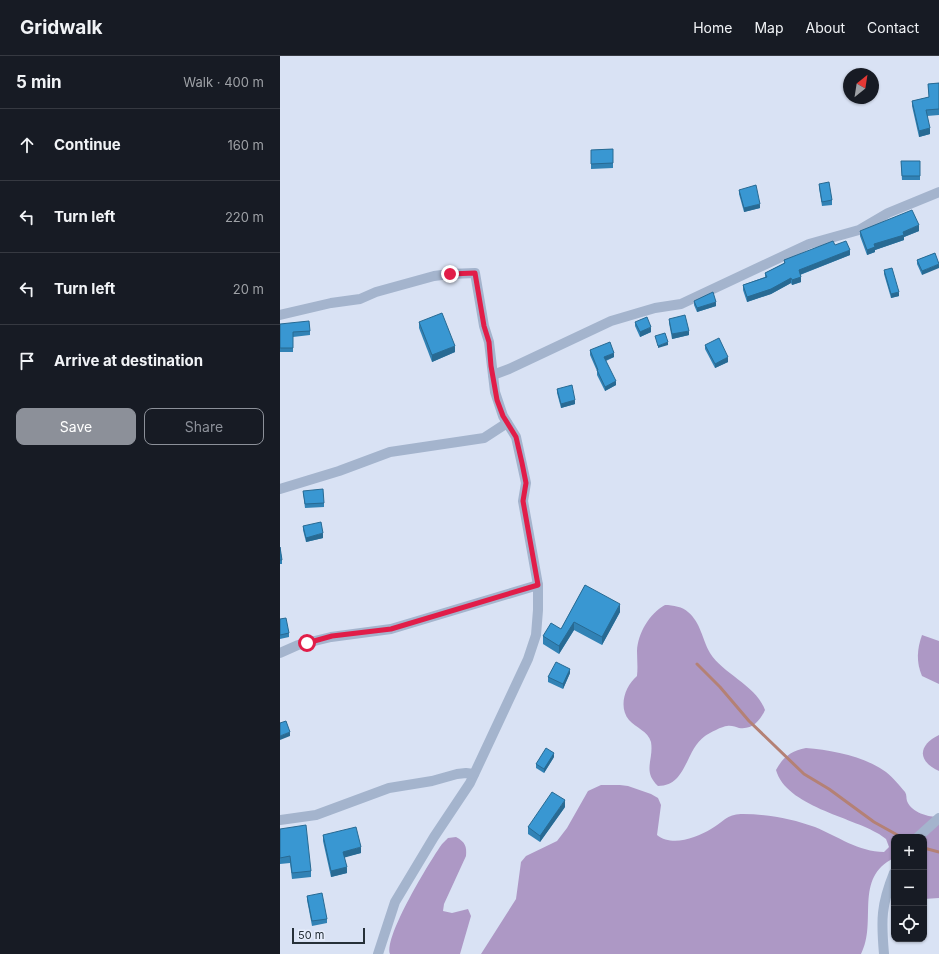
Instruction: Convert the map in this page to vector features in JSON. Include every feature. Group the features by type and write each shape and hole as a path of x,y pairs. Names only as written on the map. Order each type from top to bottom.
{"street":[{"path":"493,374 509,369 531,357 611,321 655,308 681,304 809,244 859,230 888,213 939,192"},
{"path":"280,315 331,303 360,299 376,292 434,276 475,273 484,326 489,342 498,404 516,437 526,483 524,505 538,585 538,610 535,643 466,790 434,837 395,902 378,954"},
{"path":"280,489 339,472 390,452 484,438 507,423"},
{"path":"280,653 298,645 332,636 391,629 538,585"},
{"path":"280,820 316,815 389,788 432,781 457,774 474,774"},
{"path":"921,834 939,818"},
{"path":"884,954 881,925 884,896 891,880"}],"shaded area":[{"path":"665,605 686,610 692,616 699,626 710,653 723,667 761,701 765,710 761,718 748,728 725,726 705,736 698,742 685,766 675,780 668,784 658,786 653,781 650,770 652,748 651,742 645,732 632,723 626,715 624,709 624,697 629,685 637,676 637,651 642,631 654,613"},
{"path":"922,635 939,641 939,684 922,676 920,671 918,656"},
{"path":"939,735 939,771 927,763 923,753 927,743"},
{"path":"806,748 826,750 856,757 875,765 889,775 900,786 906,794 909,805 913,809 921,814 939,817 939,898 927,899 927,834 891,834 891,860 882,867 874,877 870,889 868,902 868,928 866,942 861,954 481,954 516,899 521,862 526,856 557,841 567,828 588,791 601,785 628,786 658,798 661,805 657,835 663,839 677,841 684,840 711,829 729,816 738,814 752,814 771,816 798,822 815,827 848,843 866,849 884,852 889,847 886,839 879,834 806,802 792,793 782,782 776,770 788,755"},
{"path":"456,837 465,845 466,856 444,904 443,911 452,913 468,909 471,916 460,954 390,954 390,945 394,932 409,899 442,844 448,838"}],"building":[{"path":"939,83 939,109 926,110 930,128 919,131 912,101 929,97 928,84"},
{"path":"613,149 613,163 591,164 591,150"},
{"path":"901,161 920,161 920,176 902,176"},
{"path":"829,182 832,200 822,202 819,184"},
{"path":"756,185 760,204 744,208 739,190"},
{"path":"912,210 919,225 903,232 904,235 874,244 875,247 867,250 860,231"},
{"path":"833,241 835,245 846,241 850,250 799,270 801,277 792,280 791,278 771,289 747,297 743,285 767,277 765,273 785,263 784,260"},
{"path":"935,253 939,264 922,271 917,260"},
{"path":"892,268 899,292 891,294 884,270"},
{"path":"713,292 716,302 697,308 694,301"},
{"path":"442,313 455,346 432,355 419,322"},
{"path":"685,315 689,331 672,334 669,319"},
{"path":"647,317 651,327 640,332 635,322"},
{"path":"309,321 310,331 293,332 293,348 280,348 280,324"},
{"path":"665,333 668,342 658,346 655,336"},
{"path":"719,338 728,357 715,364 705,345"},
{"path":"610,342 614,353 604,357 616,381 605,387 590,350"},
{"path":"572,385 575,400 561,404 557,389"},
{"path":"323,489 324,503 305,504 303,491"},
{"path":"321,522 323,533 306,538 303,526"},
{"path":"280,547 282,560 280,560"},
{"path":"585,585 620,604 602,637 574,622 559,646 543,636 551,623 561,629"},
{"path":"286,618 289,633 280,635 280,619"},
{"path":"556,662 570,669 563,684 548,677"},
{"path":"286,721 290,732 280,736 280,723"},
{"path":"546,748 554,753 544,769 536,764"},
{"path":"552,792 565,800 540,836 528,827"},
{"path":"306,825 311,871 292,873 290,856 280,858 280,829"},
{"path":"356,827 361,847 343,852 347,867 331,871 323,835"},
{"path":"322,893 327,919 312,921 307,896"}],"waterway":[{"path":"697,664 720,687 749,721 804,774 829,789 874,822 896,834"},
{"path":"927,849 939,852"}],"route":[{"path":"307,643 332,636 391,629 426,617 538,585 532,560 523,501 526,483 522,463 516,437 503,416 495,392 489,342 484,326 475,273 450,274"}]}
